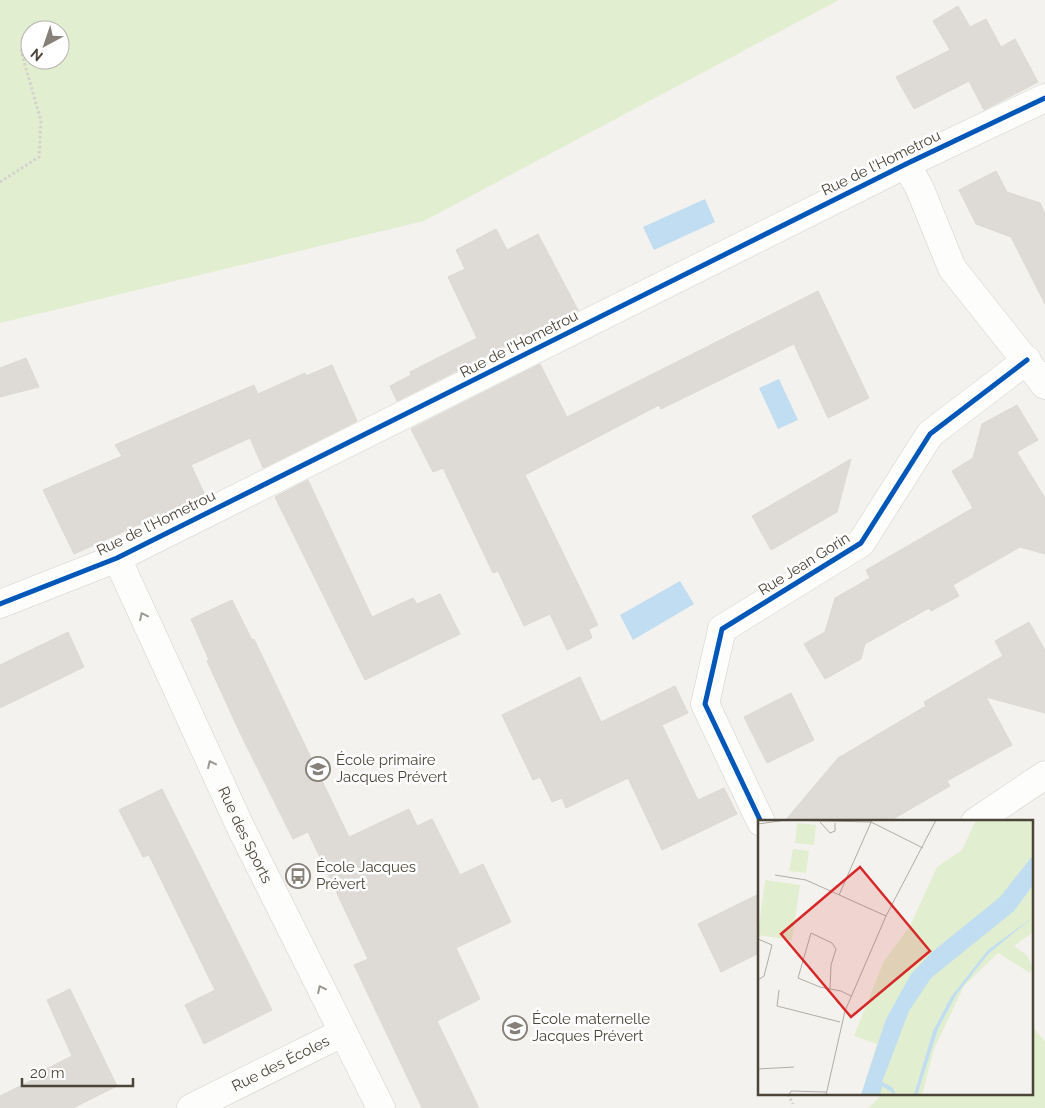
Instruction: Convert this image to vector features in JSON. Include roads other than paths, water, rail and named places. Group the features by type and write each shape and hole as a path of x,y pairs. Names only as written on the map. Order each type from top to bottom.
{"street":[{"name":"Rue de l'Hometrou","path":"0,604 116,558 906,164 1045,98"},
{"path":"906,164 920,189 952,268 1027,360 1045,386"},
{"name":"Rue Jean Gorin","path":"760,820 705,704 722,629 861,543 930,434 1027,360"},
{"name":"Rue des Sports","path":"116,558 240,826 381,1108"},
{"path":"978,820 1045,775"},
{"name":"Rue des Écoles","path":"191,1108 342,1032"}],"water":[{"path":"705,199 715,222 654,250 643,227"},
{"path":"779,379 798,420 778,429 759,388"},
{"path":"680,581 694,604 633,640 620,615"}],"place":[{"name":"École primaire Jacques Prévert","path":"318,769"},
{"name":"École Jacques Prévert","path":"298,876"},
{"name":"École maternelle Jacques Prévert","path":"515,1028"}]}
